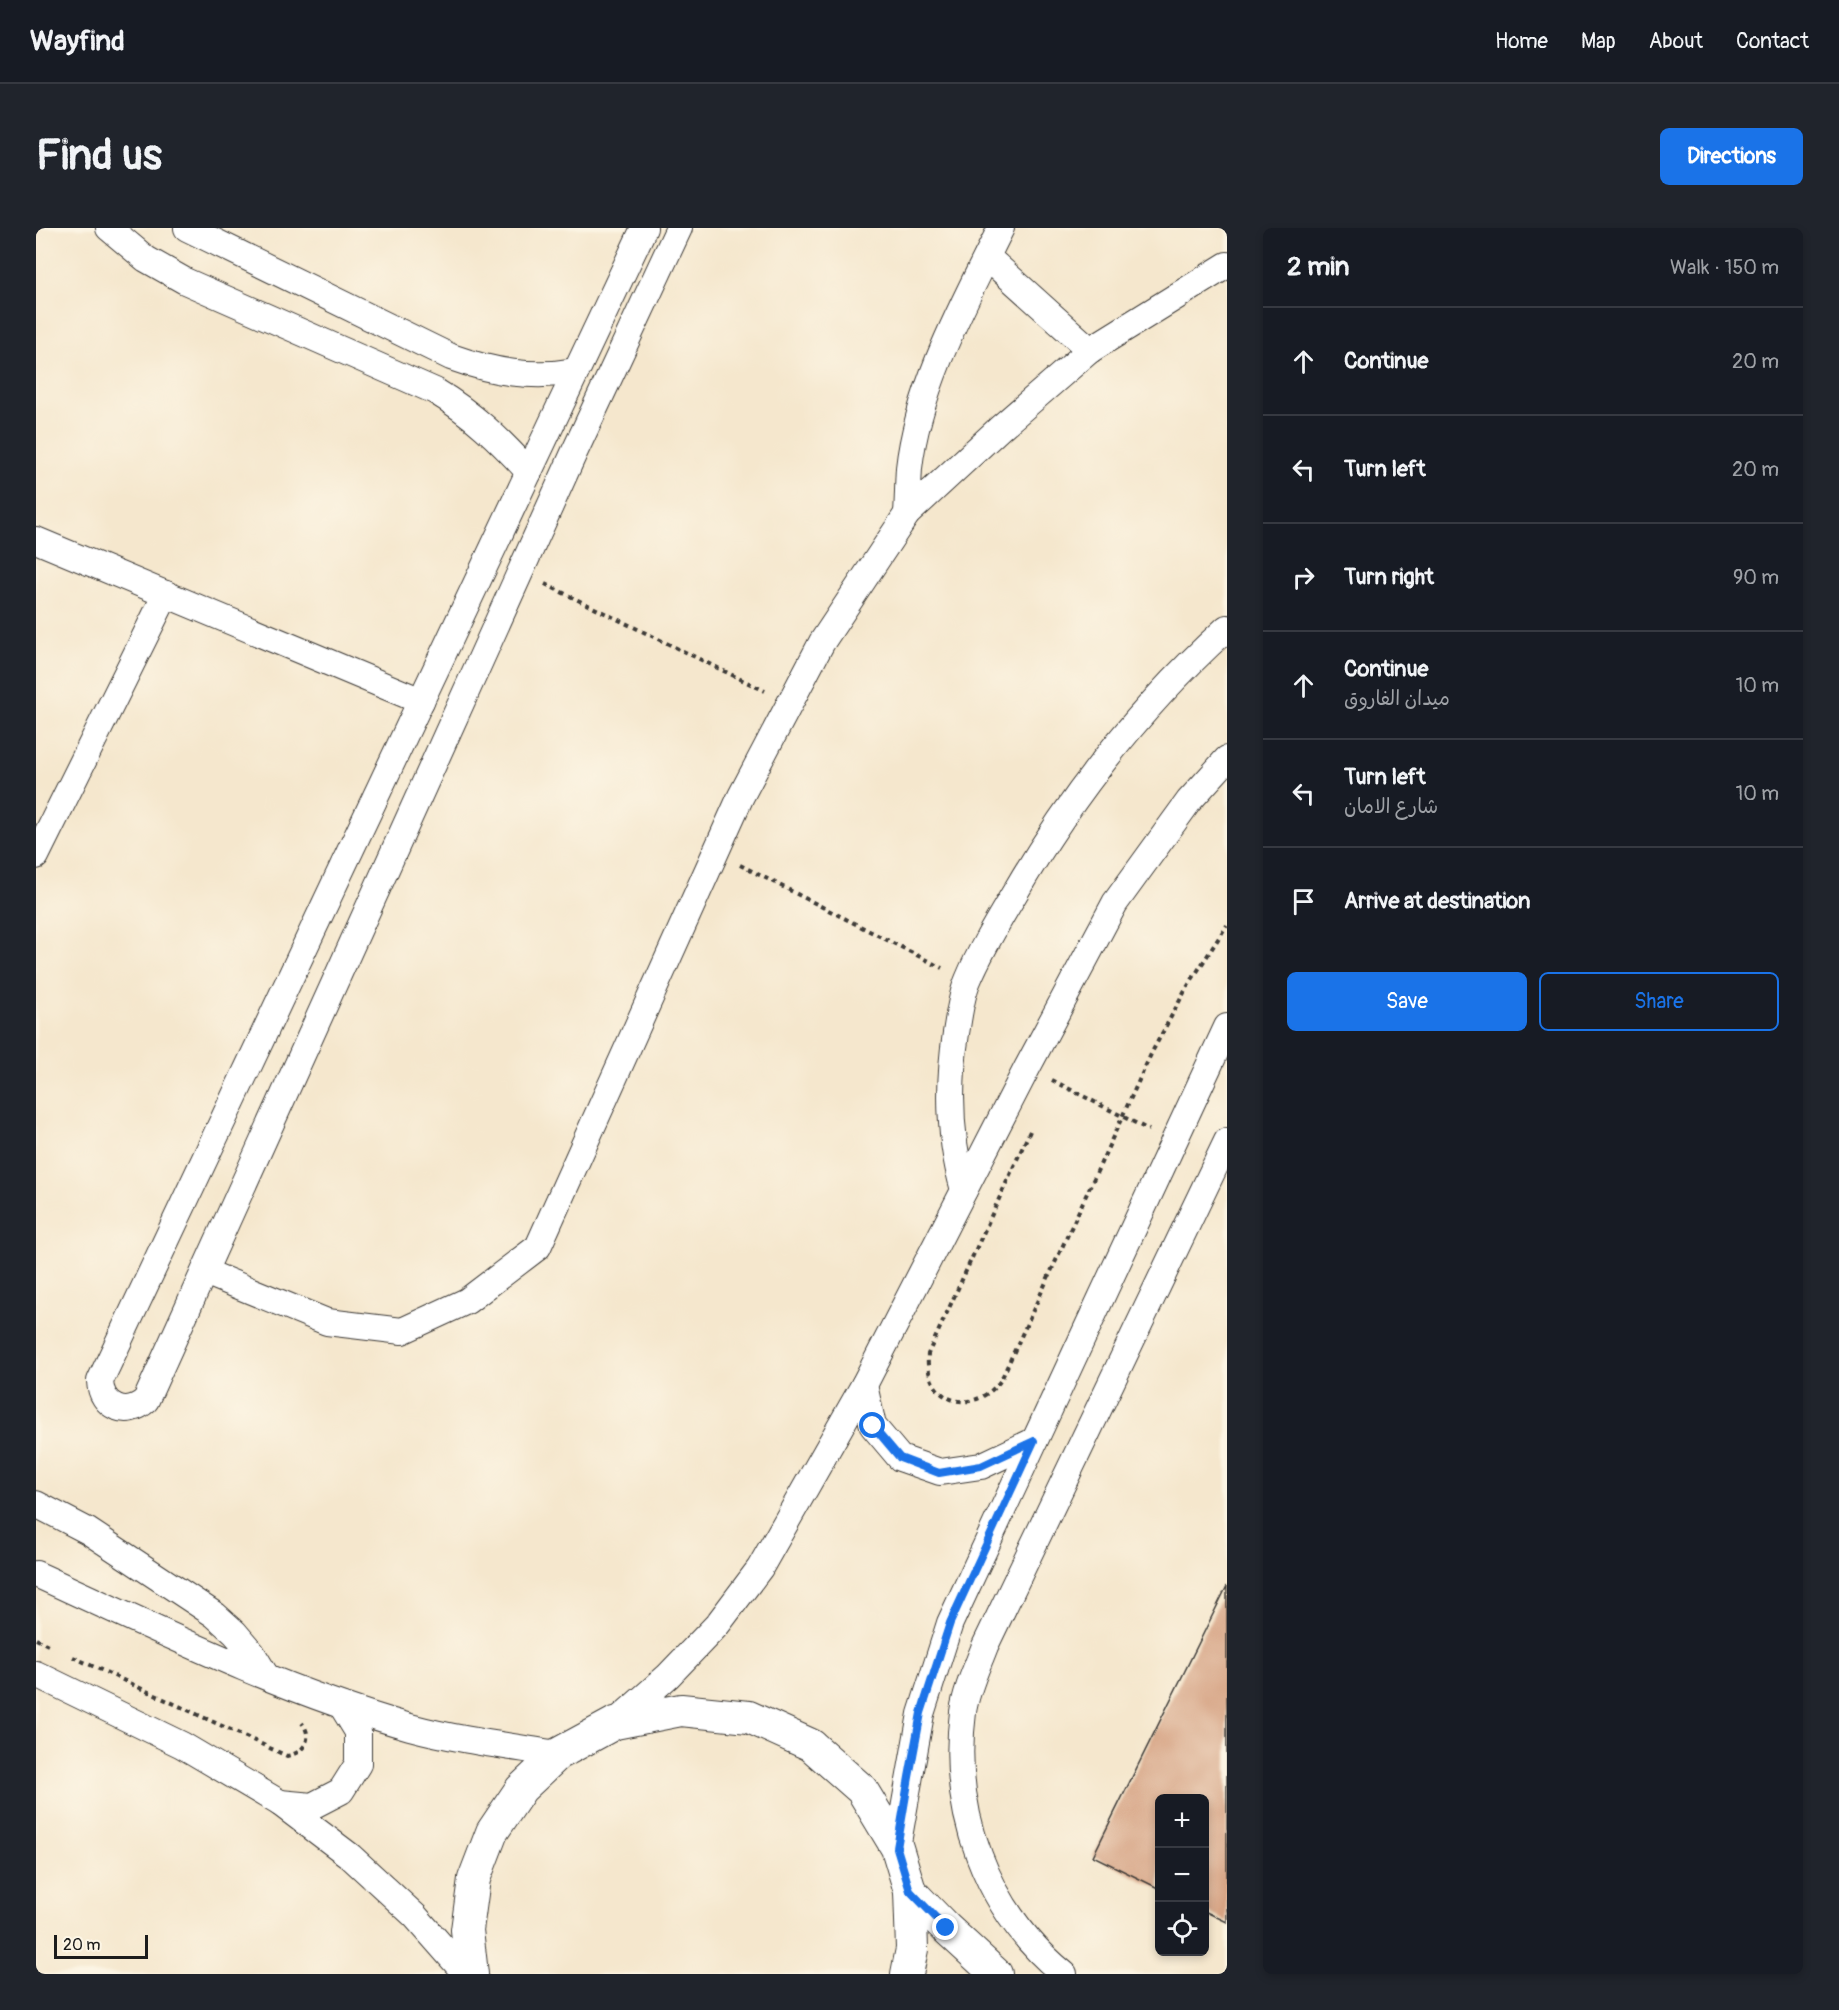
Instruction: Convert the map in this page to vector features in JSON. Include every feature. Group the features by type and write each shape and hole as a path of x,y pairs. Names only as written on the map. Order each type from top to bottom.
{"street":[{"path":"109,228 146,259 185,281 435,391 461,406 484,425 529,471"},
{"path":"187,228 450,357 480,368 510,374 533,376 576,371"},
{"path":"644,228 100,1381 100,1389 109,1403 124,1410 132,1409 146,1400 520,572 679,228"},
{"path":"907,514 909,466 932,379 948,337 1001,228"},
{"path":"987,257 1090,350"},
{"path":"205,1272 327,1322 402,1331 467,1301 538,1246 741,796 822,642 907,514 1000,428 1090,350 1227,265"},
{"path":"408,379 425,345"},
{"path":"36,540 421,701"},
{"path":"37,852 166,594"},
{"path":"964,1190 956,1163 950,1090 958,1017 968,981 1035,857 1075,799 1118,743 1164,690 1227,628"},
{"path":"472,1974 468,1930 474,1879 492,1832 520,1789 558,1754 615,1723 668,1676 717,1625 760,1568 864,1385 1027,1068 1115,903 1189,801 1227,759"},
{"path":"897,1848 921,1713 950,1623 1227,1027"},
{"path":"1064,1974 1044,1959 1010,1917 983,1868 967,1818 959,1765 963,1710 984,1646 1227,1141"},
{"path":"864,1385 873,1426 900,1458 939,1473 981,1466 1034,1441"},
{"path":"36,1504 88,1531 215,1615 241,1640 266,1676"},
{"path":"36,1574 184,1643 342,1706 412,1727 484,1743 558,1754"},
{"path":"36,1674 182,1745 280,1803 350,1856 415,1916 466,1974"},
{"path":"280,1803 312,1806 340,1791 358,1764 358,1732 342,1706"},
{"path":"615,1723 681,1710 749,1717 811,1745 862,1790 897,1848 910,1891 912,1949 907,1974"},
{"path":"910,1891 996,1974"}],"path":[{"path":"520,572 790,703"},
{"path":"715,852 968,981"},
{"path":"1034,1121 928,1354 927,1366 933,1384 945,1397 957,1401 970,1402 983,1398 994,1390 1001,1380 1152,1052 1186,989 1227,925"},
{"path":"1027,1068 1174,1142"},
{"path":"1053,1081 1058,1071"},
{"path":"36,1639 57,1649"},
{"path":"68,1654 287,1756 295,1755 307,1743 306,1728 295,1718"}],"building":[{"path":"1227,1586 1227,1922 1209,1913 1209,1794 1155,1794 1155,1887 1093,1856"}],"route":[{"path":"873,1426 900,1458 939,1473 981,1466 1034,1441 950,1623 921,1713 909,1777 897,1848 910,1891 946,1928"}]}
